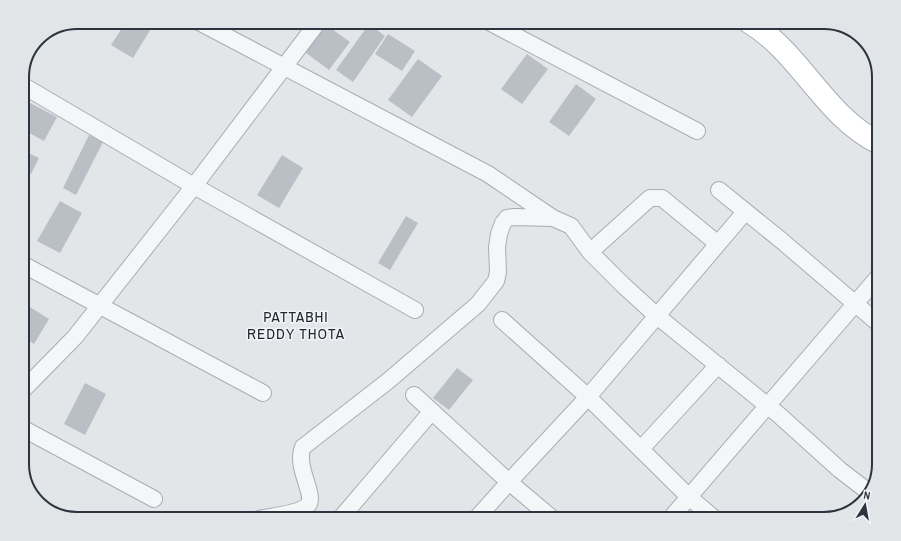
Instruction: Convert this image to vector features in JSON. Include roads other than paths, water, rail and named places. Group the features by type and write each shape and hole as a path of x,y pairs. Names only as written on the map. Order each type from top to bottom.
{"main road":[{"path":"761,29 779,45 844,120 872,138"}],"street":[{"path":"212,29 488,174 553,218 571,226 590,252 623,286 657,316 767,405 840,470 860,485"},
{"path":"29,384 75,336 194,186 285,68 313,29"},
{"path":"502,29 697,131"},
{"path":"29,89 194,186 415,310"},
{"path":"719,190 872,318"},
{"path":"590,252 650,198 655,197 662,198 718,244"},
{"path":"482,512 588,397 746,212"},
{"path":"290,512 308,506 310,500 310,494 300,464 300,454 303,447 388,381 478,304 490,290 496,281 498,272 497,247 499,234 503,223 507,218 553,218"},
{"path":"29,268 263,393"},
{"path":"677,512 872,285"},
{"path":"502,320 588,397 706,512"},
{"path":"641,449 718,365"},
{"path":"414,395 509,482 545,512"},
{"path":"346,512 432,411"},
{"path":"29,432 154,499"}],"district":[{"name":"PATTABHI REDDY THOTA","path":"296,324"}]}
